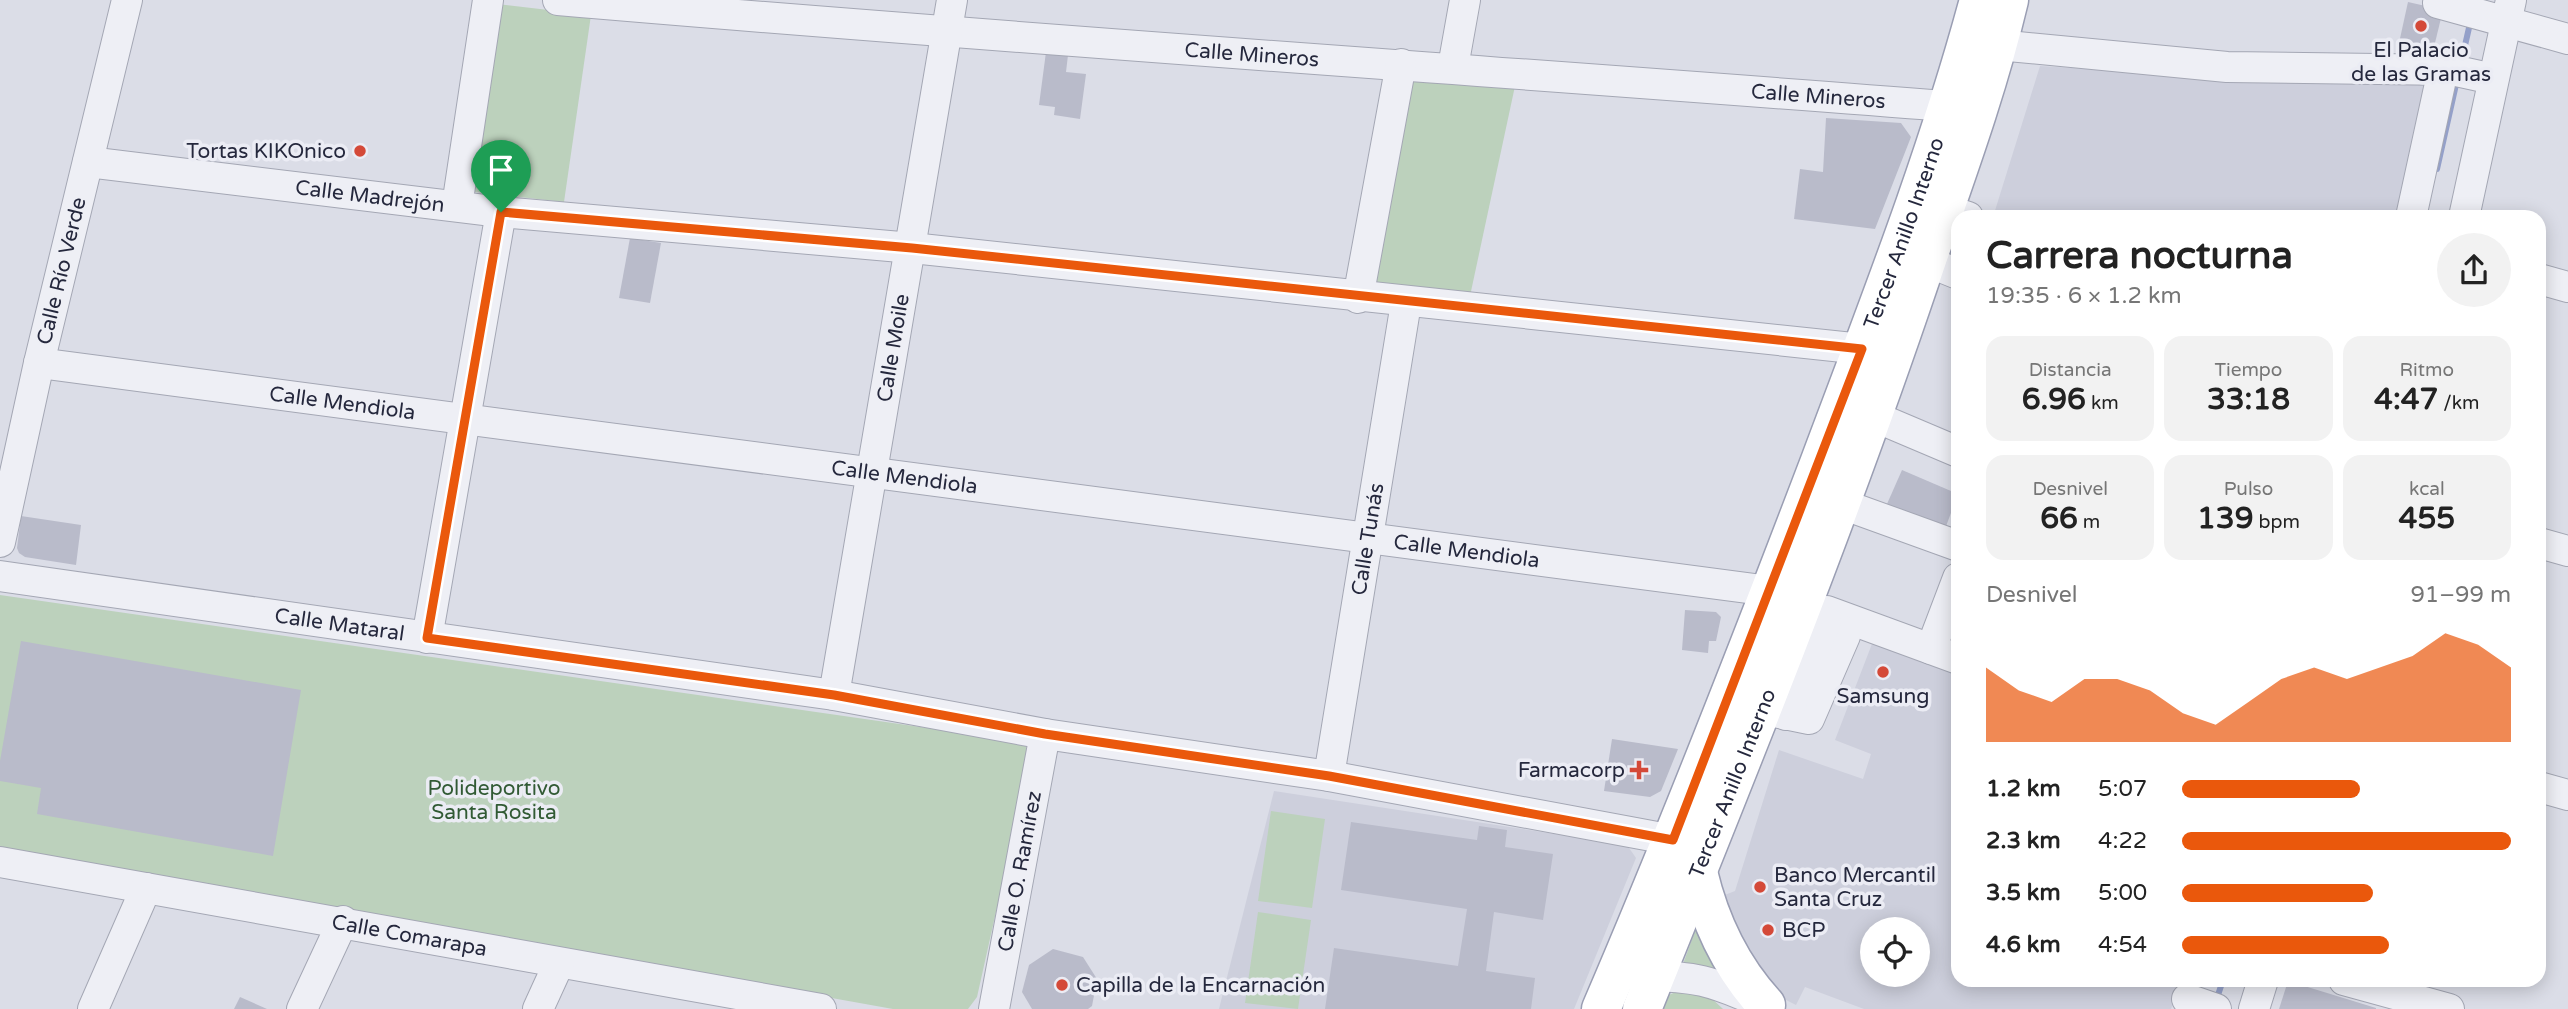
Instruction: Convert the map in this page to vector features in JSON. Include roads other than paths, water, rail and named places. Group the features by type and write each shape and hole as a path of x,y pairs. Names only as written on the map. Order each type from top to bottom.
{"main road":[{"name":"Tercer Anillo Interno","path":"1979,0 1983,43"},
{"name":"Tercer Anillo Interno","path":"1625,996 1698,872 1773,712 1862,349 1961,112 1983,43 2009,0"},
{"name":"Tercer Anillo Interno","path":"1956,210 1961,112"},
{"name":"Tercer Anillo Interno","path":"1625,996 1673,840 1799,606 1873,416 1910,309 1942,268 1951,233"},
{"path":"1698,872 1731,960 1751,1002"}],"street":[{"name":"Calle Río Verde","path":"0,542 39,363 127,0"},
{"path":"457,206 488,0"},
{"name":"Calle Mineros","path":"558,0 946,34 1453,67 1961,112"},
{"name":"Calle Moile","path":"834,695 952,0"},
{"path":"1453,67 1465,0"},
{"path":"2414,210 2467,74 2482,10 2568,39"},
{"path":"1983,43 2227,67 2467,74"},
{"path":"1358,298 1401,64"},
{"path":"2464,210 2467,74"},
{"name":"Calle Madrejón","path":"88,162 501,212 912,248 1358,298 1862,349"},
{"path":"427,638 501,212"},
{"path":"2546,281 2568,287"},
{"name":"Calle Tunás","path":"1329,776 1406,303"},
{"path":"1910,309 1890,335 1862,349 1873,363 1878,380 1873,416 1951,449"},
{"name":"Calle Mendiola","path":"39,363 870,471 1367,540 1799,606 1945,654"},
{"path":"1839,503 1951,543"},
{"path":"2546,545 2568,551"},
{"name":"Calle Mataral","path":"0,576 834,695 1045,734 1329,776 1673,840"},
{"path":"1773,712 1810,718 1845,633 1799,606"},
{"path":"1945,654 1951,619"},
{"name":"Calle O. Ramírez","path":"994,1009 1045,734"},
{"path":"2546,789 2568,795"},
{"name":"Calle Comarapa","path":"0,862 343,921 559,963 821,1009"},
{"path":"93,1009 146,888"},
{"path":"302,1009 343,921"},
{"path":"538,1009 559,963"},
{"path":"1625,996 1710,981 1751,1002"},
{"path":"2254,1009 2261,987"},
{"path":"2369,987 2449,1009"}],"waterway":[{"path":"2461,63 2471,19"},
{"path":"2437,169 2457,80"},
{"path":"2216,1001 2221,987"}],"place":[{"name":"El Palacio de las Gramas","path":"2421,26"},
{"name":"Tortas KIKOnico","path":"360,151"},
{"name":"Samsung","path":"1883,672"},
{"name":"Farmacorp","path":"1639,770"},
{"name":"Banco Mercantil Santa Cruz","path":"1760,887"},
{"name":"BCP","path":"1768,930"},
{"name":"Capilla de la Encarnación","path":"1062,985"}],"park label":[{"name":"Polideportivo Santa Rosita","path":"494,800"}]}
